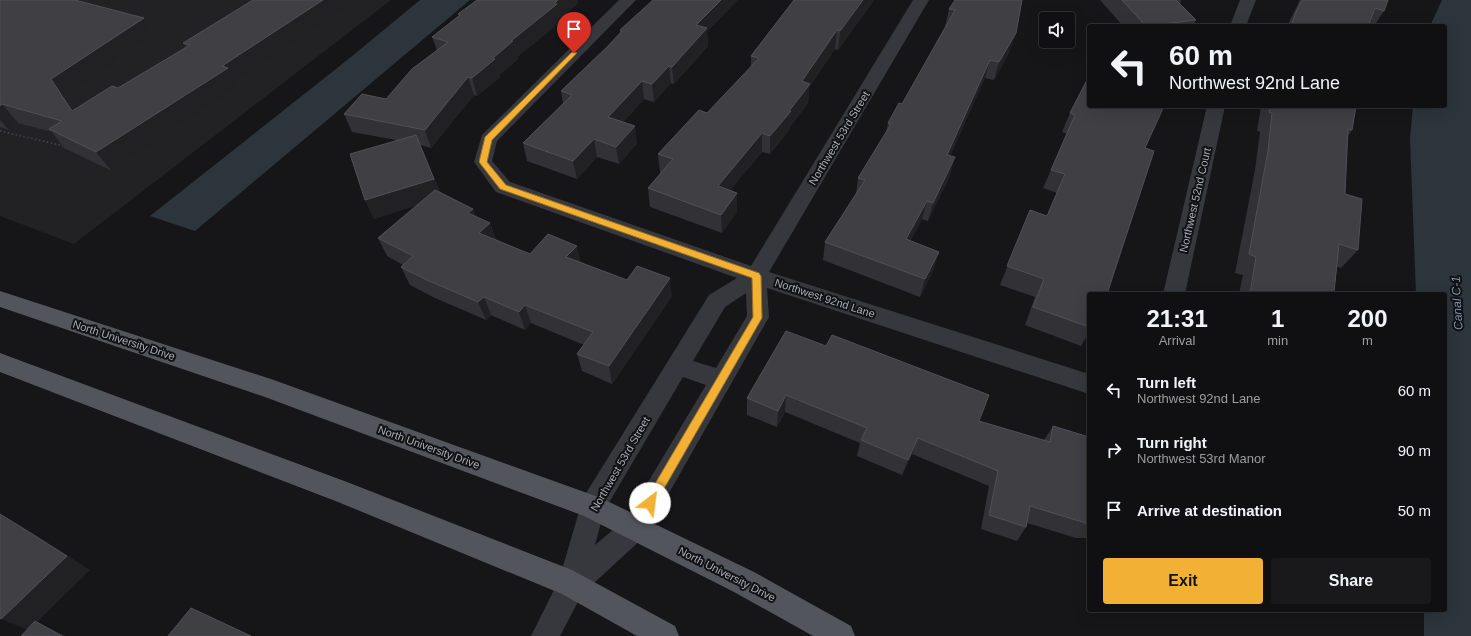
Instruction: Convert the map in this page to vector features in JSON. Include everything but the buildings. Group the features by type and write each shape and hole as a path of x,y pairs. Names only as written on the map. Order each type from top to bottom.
{"main road":[{"name":"North University Drive","path":"0,299 271,390 592,507 744,582 841,636"},
{"path":"0,362 347,494 572,584 664,636"}],"street":[{"name":"Northwest 92nd Lane","path":"628,0 488,139 483,162 503,187 756,276 1087,383"},
{"name":"Northwest 53rd Street","path":"572,584 592,507 717,301 756,276 921,0"},
{"path":"1239,24 1248,0"},
{"name":"Northwest 52nd Court","path":"1174,292 1216,108"},
{"path":"545,636 572,584 636,528 758,318 756,276"},
{"path":"678,365 721,380"}],"path":[{"path":"0,131 65,146"}],"shaded area":[{"path":"0,0 391,0 74,244 0,216"}],"water":[{"path":"420,0 470,0 195,231 150,216 351,57"},
{"name":"Canal C-1","path":"1442,0 1471,0 1471,636 1424,636 1424,612 1447,612 1447,292 1416,292 1410,139 1413,108 1447,108 1447,24 1431,24"}],"route":[{"path":"574,53 488,139 483,162 503,187 756,276 758,318 650,503"}]}
